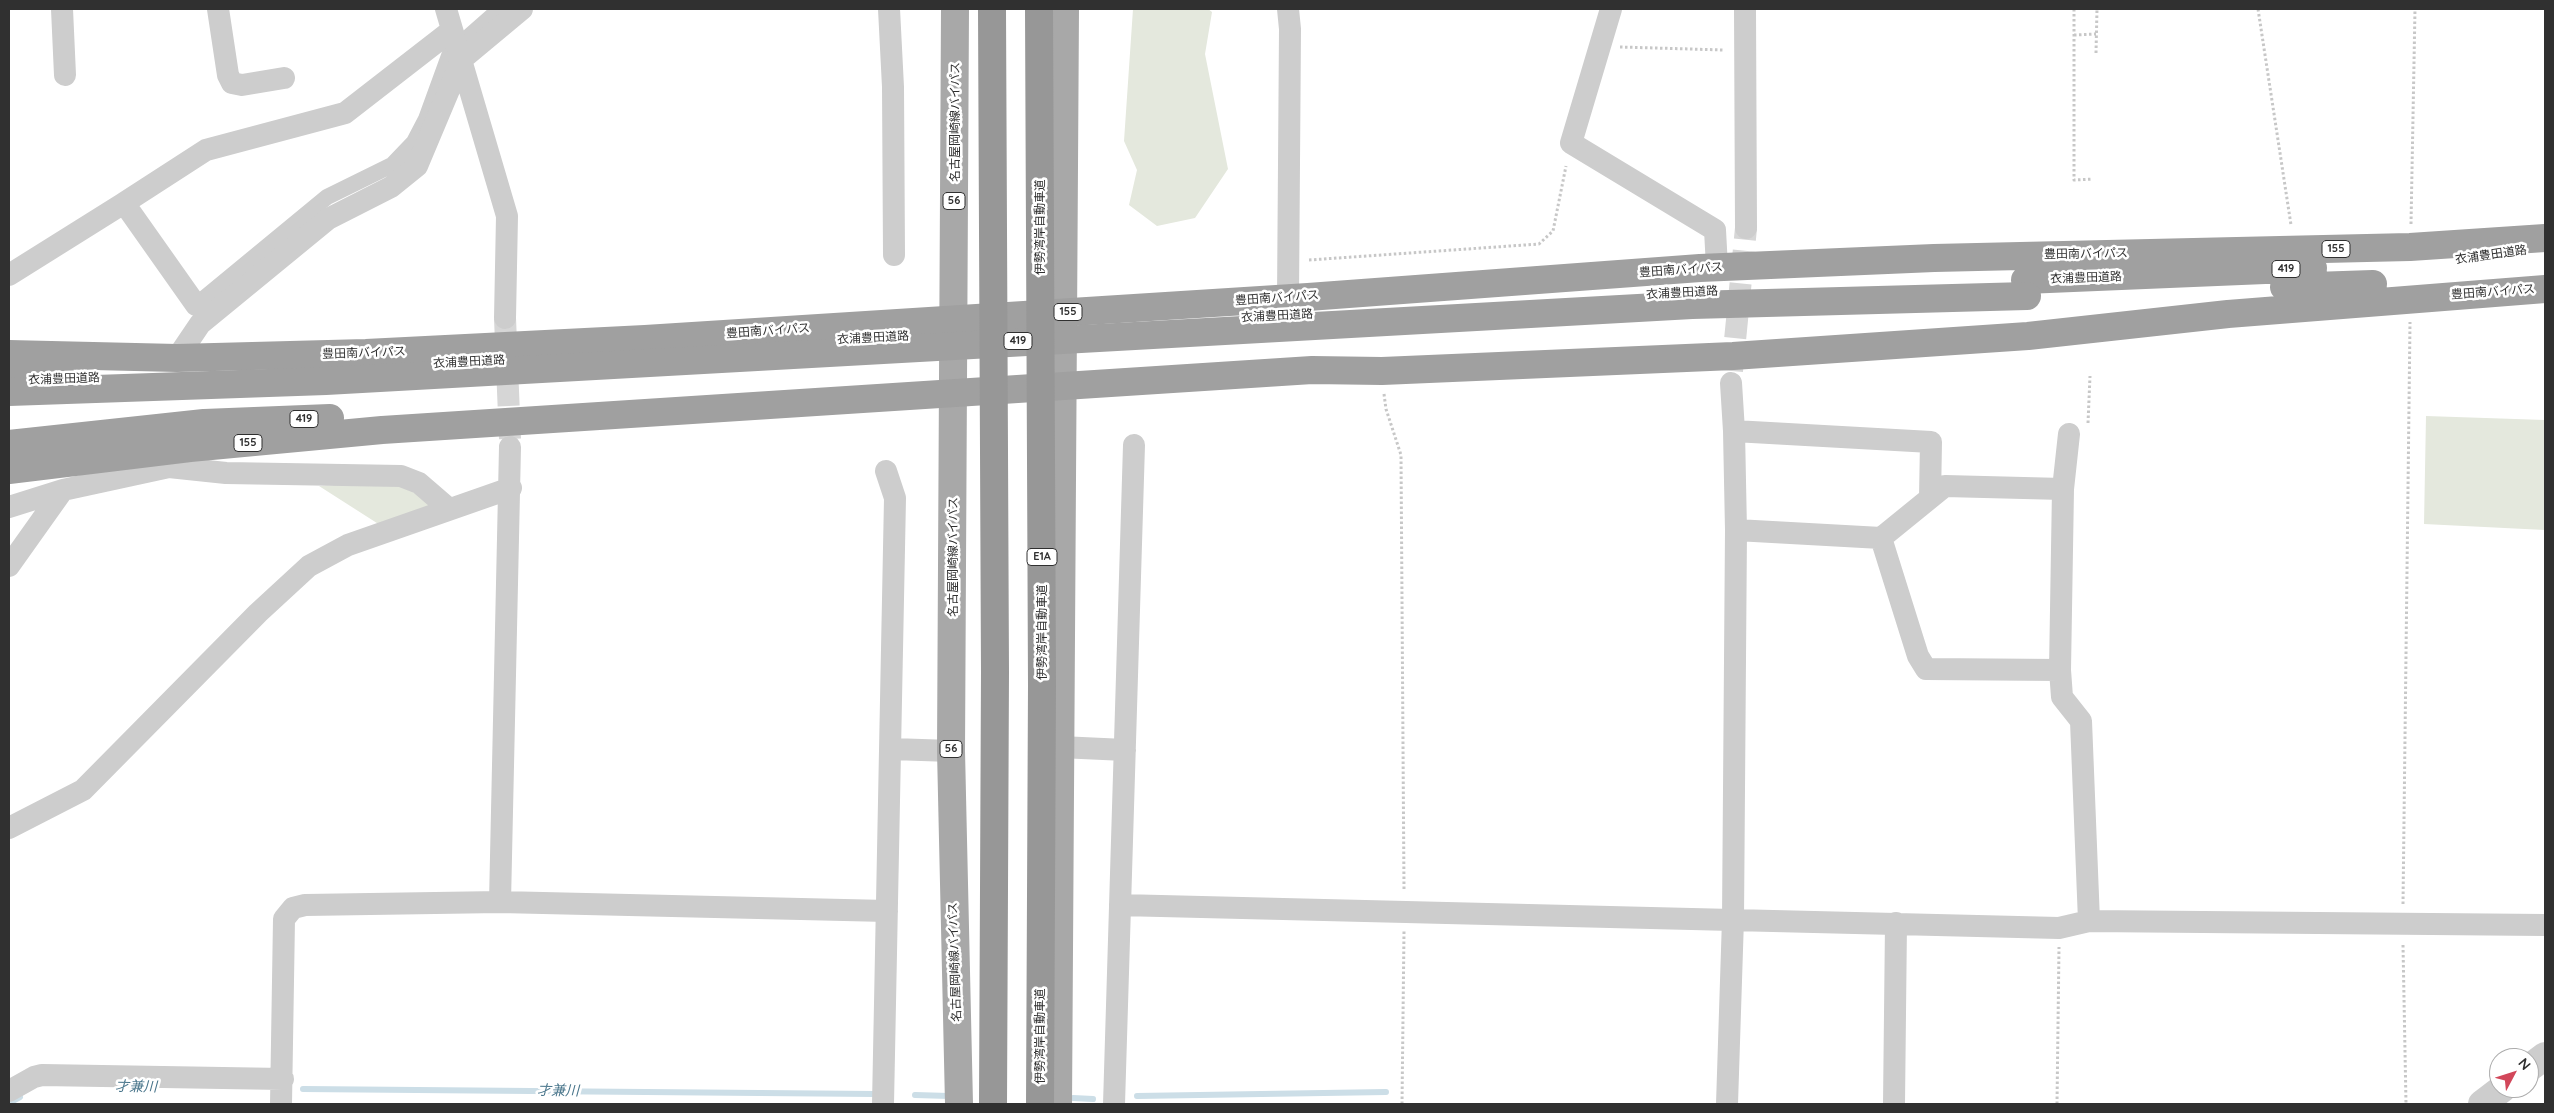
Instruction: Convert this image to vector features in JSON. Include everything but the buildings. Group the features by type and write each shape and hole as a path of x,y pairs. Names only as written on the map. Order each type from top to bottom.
{"highway":[{"path":"992,9 995,662 993,1104"},
{"name":"伊勢湾岸自動車道","path":"1039,9 1042,675 1040,1104"},
{"name":"豊田南バイパス","path":"9,354 177,358 366,353 1288,298 1717,267 1953,257 2410,247 2545,238"},
{"name":"衣浦豊田道路","path":"9,392 326,381 2026,288 2464,260 2498,256 2545,246"},
{"name":"衣浦豊田道路","path":"9,381 440,364 1692,292 1880,284 2026,288 2415,284 2515,290"},
{"name":"豊田南バイパス","path":"2410,298 2545,289"},
{"name":"155","path":"9,470 200,447 382,430 1312,370 1382,371 1733,356 2028,336 2228,314 2410,298"},
{"name":"衣浦豊田道路","path":"9,374 101,373 205,368 366,353"},
{"name":"419","path":"9,444 204,423 295,419 367,417 489,423"}],"main road":[{"name":"名古屋岡崎線バイパス","path":"955,9 951,751 959,1104"},
{"path":"1058,1104 1065,9"}],"street":[{"path":"62,9 65,76"},
{"path":"218,9 228,75 232,83 242,85 284,78"},
{"path":"446,9 507,216 505,318"},
{"path":"124,203 196,305 327,197 392,165 414,142 426,120 450,53 500,9"},
{"path":"9,275 206,150 345,114 458,45 522,9"},
{"path":"889,9 893,87 894,255"},
{"path":"1288,9 1290,30 1288,298"},
{"path":"1611,9 1571,143 1714,230 1717,267"},
{"path":"1745,9 1746,228"},
{"path":"177,358 200,324 328,219 391,186 417,166 458,45"},
{"path":"1727,1104 1733,919 1736,530 1731,383"},
{"path":"1734,431 1931,442 1930,498"},
{"path":"2068,434 2063,489 2060,670 2062,697 2081,721 2089,921"},
{"path":"1114,1104 1134,446"},
{"path":"500,902 511,488 510,447"},
{"path":"9,507 63,490 169,467 226,473 401,476 419,483 448,508"},
{"path":"883,1104 896,498 886,471"},
{"path":"1736,530 1881,538 1945,486 2063,489"},
{"path":"9,828 83,790 116,754 258,613 309,566 348,545 412,524 448,508 511,488"},
{"path":"9,566 63,490"},
{"path":"1881,538 1918,656 1926,669 2060,670"},
{"path":"1060,747 1125,750"},
{"path":"892,749 951,751"},
{"path":"282,1104 284,919 293,908 305,905 500,902 887,911"},
{"path":"1120,906 1404,911 2059,928 2089,921 2545,925"},
{"path":"1894,1104 1896,923"},
{"path":"9,1091 34,1077 42,1076 283,1079"}],"path":[{"path":"2074,9 2074,180 2092,179"},
{"path":"2096,53 2097,9"},
{"path":"2258,9 2295,250"},
{"path":"2410,247 2415,9"},
{"path":"2074,35 2096,34"},
{"path":"1599,46 1745,50"},
{"path":"1288,262 1539,244 1553,231 1571,143"},
{"path":"2406,1104 2402,924 2410,298"},
{"path":"1382,371 1386,409 1401,455 1404,911 1402,1104"},
{"path":"2057,1104 2059,928"}],"shaded area":[{"path":"1133,9 1208,9 1212,12 1205,54 1228,169 1195,218 1157,226 1129,205 1137,170 1124,141"},
{"path":"2426,416 2545,420 2545,530 2424,524"},
{"path":"396,482 430,502 427,510 380,525 319,486"}],"waterway":[{"name":"才兼川","path":"303,1089 874,1094"},
{"name":"才兼川","path":"1137,1096 1386,1092"},
{"name":"才兼川","path":"915,1095 949,1096"},
{"name":"才兼川","path":"9,1103 20,1097"},
{"name":"才兼川","path":"1073,1098 1093,1099"}],"tunnel":[{"path":"1732,371 1746,228"},
{"path":"505,318 510,439"}]}
